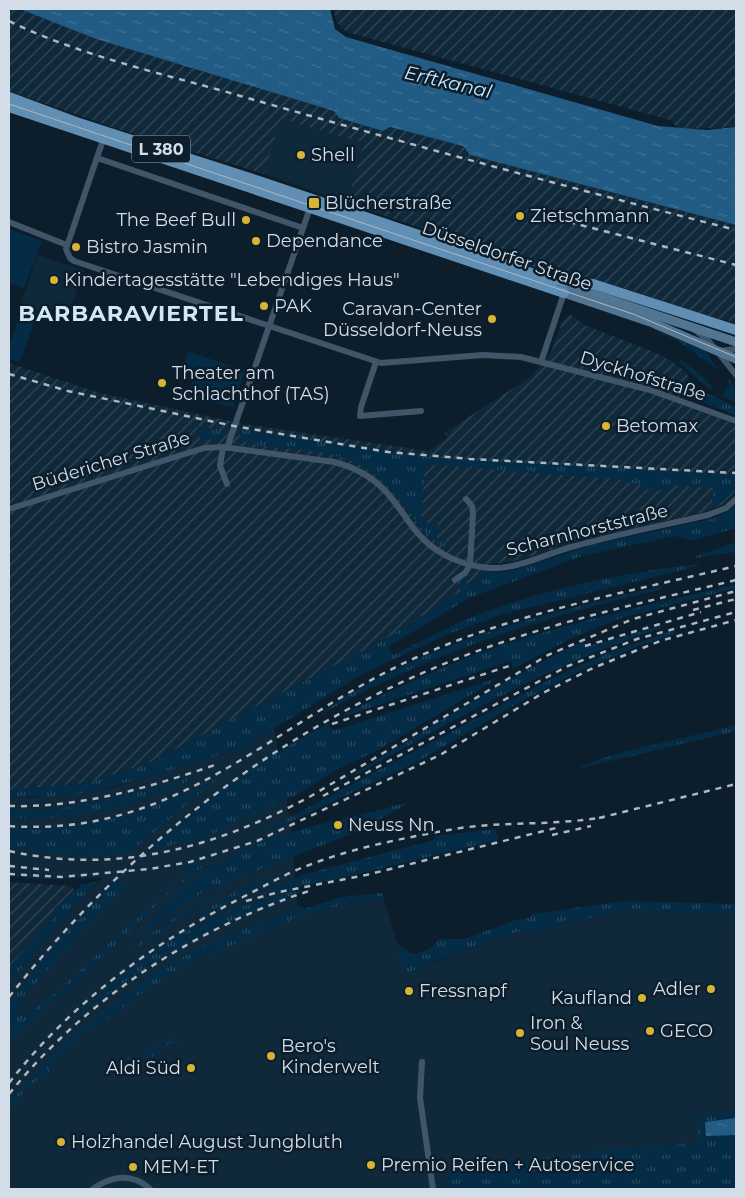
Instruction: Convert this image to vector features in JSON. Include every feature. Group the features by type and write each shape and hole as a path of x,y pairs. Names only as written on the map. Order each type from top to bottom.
{"main road":[{"name":"Düsseldorfer Straße","path":"9,97 104,135"},
{"name":"Düsseldorfer Straße","path":"9,107 104,135 552,280 736,342"},
{"name":"Düsseldorfer Straße","path":"312,203 653,324 736,359"},
{"path":"552,280 593,284 736,330"}],"street":[{"path":"9,222 67,245 104,135"},
{"path":"97,158 303,228"},
{"path":"227,484 220,466 225,447 312,203"},
{"name":"Dyckhofstraße","path":"67,245 66,252 74,261 376,362 390,364 503,355 541,362 658,392 736,421"},
{"path":"541,362 564,293"},
{"path":"693,328 717,351 736,375"},
{"path":"717,351 736,349"},
{"path":"376,362 361,407 360,416 421,411"},
{"name":"Büdericher Straße","path":"9,509 204,448 225,447"},
{"name":"Scharnhorststraße","path":"225,447 334,462 362,472 384,489 412,527 443,554 470,565 492,568 520,564 574,546 708,516 726,508 736,499"},
{"path":"455,580 465,573 470,565 474,514 472,506 466,499"},
{"path":"422,1062 420,1098 433,1189"},
{"path":"93,1189 104,1181 116,1177 134,1180 150,1189"}],"shaded area":[{"path":"9,9 20,9 96,39 334,111 339,118 383,131 390,127 463,146 470,155 736,225 736,323 702,314 621,287 547,271 494,255 495,253 347,203 364,143 281,119 264,174 112,127 9,91"},
{"path":"334,9 736,9 736,127 679,129 670,120 346,32 336,21"},
{"path":"281,119 364,143 347,203 264,174"},
{"name":"Kindertagesstätte \"Lebendiges Haus\"","path":"37,255 84,270 68,315 45,308 40,321 18,313"},
{"path":"570,314 584,325 654,352 676,364 687,374 689,380 687,387 676,401 736,425 735,494 725,503 708,511 574,542 520,560 492,564 488,572 478,572 483,576 473,583 467,584 464,578 457,583 462,591 387,638 147,764 86,783 9,790 9,363 100,393 244,424 428,451 447,438 444,433 532,376 551,352 563,320"},
{"path":"274,728 292,832 298,916 345,904 384,899 406,973 520,931 531,932 624,910 736,914 736,1189 9,1189 9,984 55,927 102,878 39,879 9,876 9,797 30,798 115,787 244,747"},
{"path":"9,882 72,886 74,890 54,909 56,914 53,919 9,967"}],"green space":[{"path":"9,229 42,241 24,288 9,283"},
{"path":"20,314 35,319 20,362 9,359 9,347"},
{"path":"641,324 706,351 717,369 680,342"},
{"path":"188,351 245,371 233,407 188,398 194,372 183,367"},
{"path":"681,360 705,378 715,391 708,388 679,362"},
{"path":"729,379 736,389 736,403 722,395 730,385"},
{"path":"698,392 714,396 736,408 736,416 686,395"},
{"path":"197,426 216,429 221,433 225,432 219,439 200,440"},
{"path":"240,429 421,457 736,475 736,489 724,501 712,507 713,488 670,485 669,491 640,489 640,484 626,483 625,480 425,464 421,522 438,524 437,541 449,542 448,550 438,544 422,529 388,486 371,472 354,462 319,452 244,442 239,434"},
{"path":"736,506 736,528 692,541 675,536 582,556 469,598 389,646 393,655 472,617 555,590 640,572 698,564 698,566 504,614 448,634 364,673 244,747 141,779 93,791 62,796 9,797 9,790 86,783 148,764 387,638 461,591 457,583 464,578 467,584 473,583 482,576 478,572 480,571 503,572 518,569 592,545 715,518"},
{"path":"736,542 736,552 697,558 696,556"},
{"path":"736,584 736,588 621,618 570,639 513,669 511,661 345,716 344,714 437,670 524,638 584,621"},
{"path":"661,586 662,589 574,612 487,639 403,673 362,692 322,714 322,712 362,687 402,666 486,633 572,608"},
{"path":"660,626 662,628 622,642 543,675 430,733 356,775 355,773 496,687 554,655 584,641 586,647"},
{"path":"675,630 676,634 644,644 581,670 520,702 419,761 269,832 267,829 555,677 610,652"},
{"path":"501,677 378,750 340,768 294,796 207,836 150,850 213,797 258,765 329,723 332,731"},
{"path":"736,725 736,731 581,768 581,766 619,753"},
{"path":"222,775 128,854 78,855 37,852 9,846 9,829 67,827 120,817 171,800"},
{"path":"192,777 192,779 170,789 103,810 57,817 9,818 9,810 55,809 79,806 125,796"},
{"path":"405,803 406,805 354,833 205,891 140,936 138,934 187,886 227,858 276,837"},
{"path":"496,829 498,840 333,880 259,894 306,874 434,840 435,836"},
{"path":"213,858 162,899 90,970 9,1041 9,1003 44,958 116,879 126,887 26,993 18,1005 18,1011 24,1015 46,1002 124,929 188,874 185,866"},
{"path":"269,877 270,880 199,917 198,914 235,892"},
{"path":"97,882 55,927 9,984 9,967 53,919 56,914 54,909 82,884"},
{"path":"301,890 301,892 242,915 215,928 161,958 85,1012 83,1010 132,968 183,934 239,908"},
{"path":"217,892 218,895 128,954 154,931"},
{"path":"382,893 384,899 345,904 298,917 182,967 144,991 102,1023 85,1032 51,1065 49,1071 25,1090 9,1110 10,1101 73,1035 149,977 200,947 260,922 263,924 271,921 300,906 304,909 342,897"},
{"path":"623,901 736,904 736,914 624,910 531,932 520,931 429,962 429,965 406,973 396,943 412,954 430,948 438,939 464,939 519,919 530,918 532,914"},
{"path":"178,1035 179,1039 158,1049 154,1056 148,1059 145,1054 100,1075 111,1066"},
{"path":"736,1112 736,1189 532,1189 557,1156 596,1153 596,1150 699,1143 697,1116"},
{"path":"554,1157 530,1189 450,1189 447,1173 455,1164"}],"water":[{"name":"Erftkanal","path":"20,9 330,9 335,29 346,37 658,126 707,130 736,127 736,225 470,155 463,146 390,127 383,131 339,118 334,111 96,39"},
{"path":"736,1118 736,1135 706,1136 705,1122"}],"tram line":[{"path":"9,104 633,314 736,357"}],"railway":[{"path":"9,21 67,45 128,65 493,166 736,230"},
{"path":"569,222 736,265"},
{"path":"9,374 68,391 234,426 388,452 470,459 736,473"},
{"path":"9,826 70,825 125,814 175,795 223,770 364,684 415,658 454,642 493,628 573,605 736,566"},
{"path":"9,997 59,938 112,882 169,831 230,784 294,741 361,703 430,670 503,642 590,616 736,580"},
{"path":"9,851 49,858 88,860 127,858 202,843 238,830 311,796 548,655 633,619 736,591"},
{"path":"693,610 736,599"},
{"path":"585,646 701,612"},
{"path":"323,796 568,666 637,639 736,612"},
{"path":"9,874 62,877 149,869 190,862 257,841 440,755 543,693 593,668 660,641 736,620"},
{"path":"332,724 512,665"},
{"path":"9,806 62,804 113,795 139,789 215,765"},
{"path":"599,818 736,784"},
{"path":"9,1083 59,1027 115,977 177,934 296,870 359,849 454,829 491,825 566,822 604,817"},
{"path":"552,835 591,826"},
{"path":"246,901 279,892 366,875 560,827"},
{"path":"9,866 49,870"},
{"path":"9,1094 39,1060 72,1028 107,998 144,971 224,925 309,891"}],"place":[{"name":"Shell","path":"301,155"},
{"name":"Blücherstraße","path":"314,203"},
{"name":"Zietschmann","path":"520,216"},
{"name":"The Beef Bull","path":"246,220"},
{"name":"Dependance","path":"256,241"},
{"name":"Bistro Jasmin","path":"76,247"},
{"name":"Kindertagesstätte \"Lebendiges Haus\"","path":"54,280"},
{"name":"PAK","path":"264,306"},
{"name":"Caravan-Center Düsseldorf-Neuss","path":"492,319"},
{"name":"Theater am Schlachthof (TAS)","path":"162,383"},
{"name":"Betomax","path":"606,426"},
{"name":"Neuss Nn","path":"338,825"},
{"name":"Adler","path":"711,989"},
{"name":"Fressnapf","path":"409,991"},
{"name":"Kaufland","path":"642,998"},
{"name":"GECO","path":"650,1031"},
{"name":"Iron & Soul Neuss","path":"520,1033"},
{"name":"Bero's Kinderwelt","path":"271,1056"},
{"name":"Aldi Süd","path":"191,1068"},
{"name":"Holzhandel August Jungbluth","path":"61,1142"},
{"name":"Premio Reifen + Autoservice","path":"371,1165"},
{"name":"MEM-ET","path":"133,1167"}],"district":[{"name":"BARBARAVIERTEL","path":"131,313"}]}
